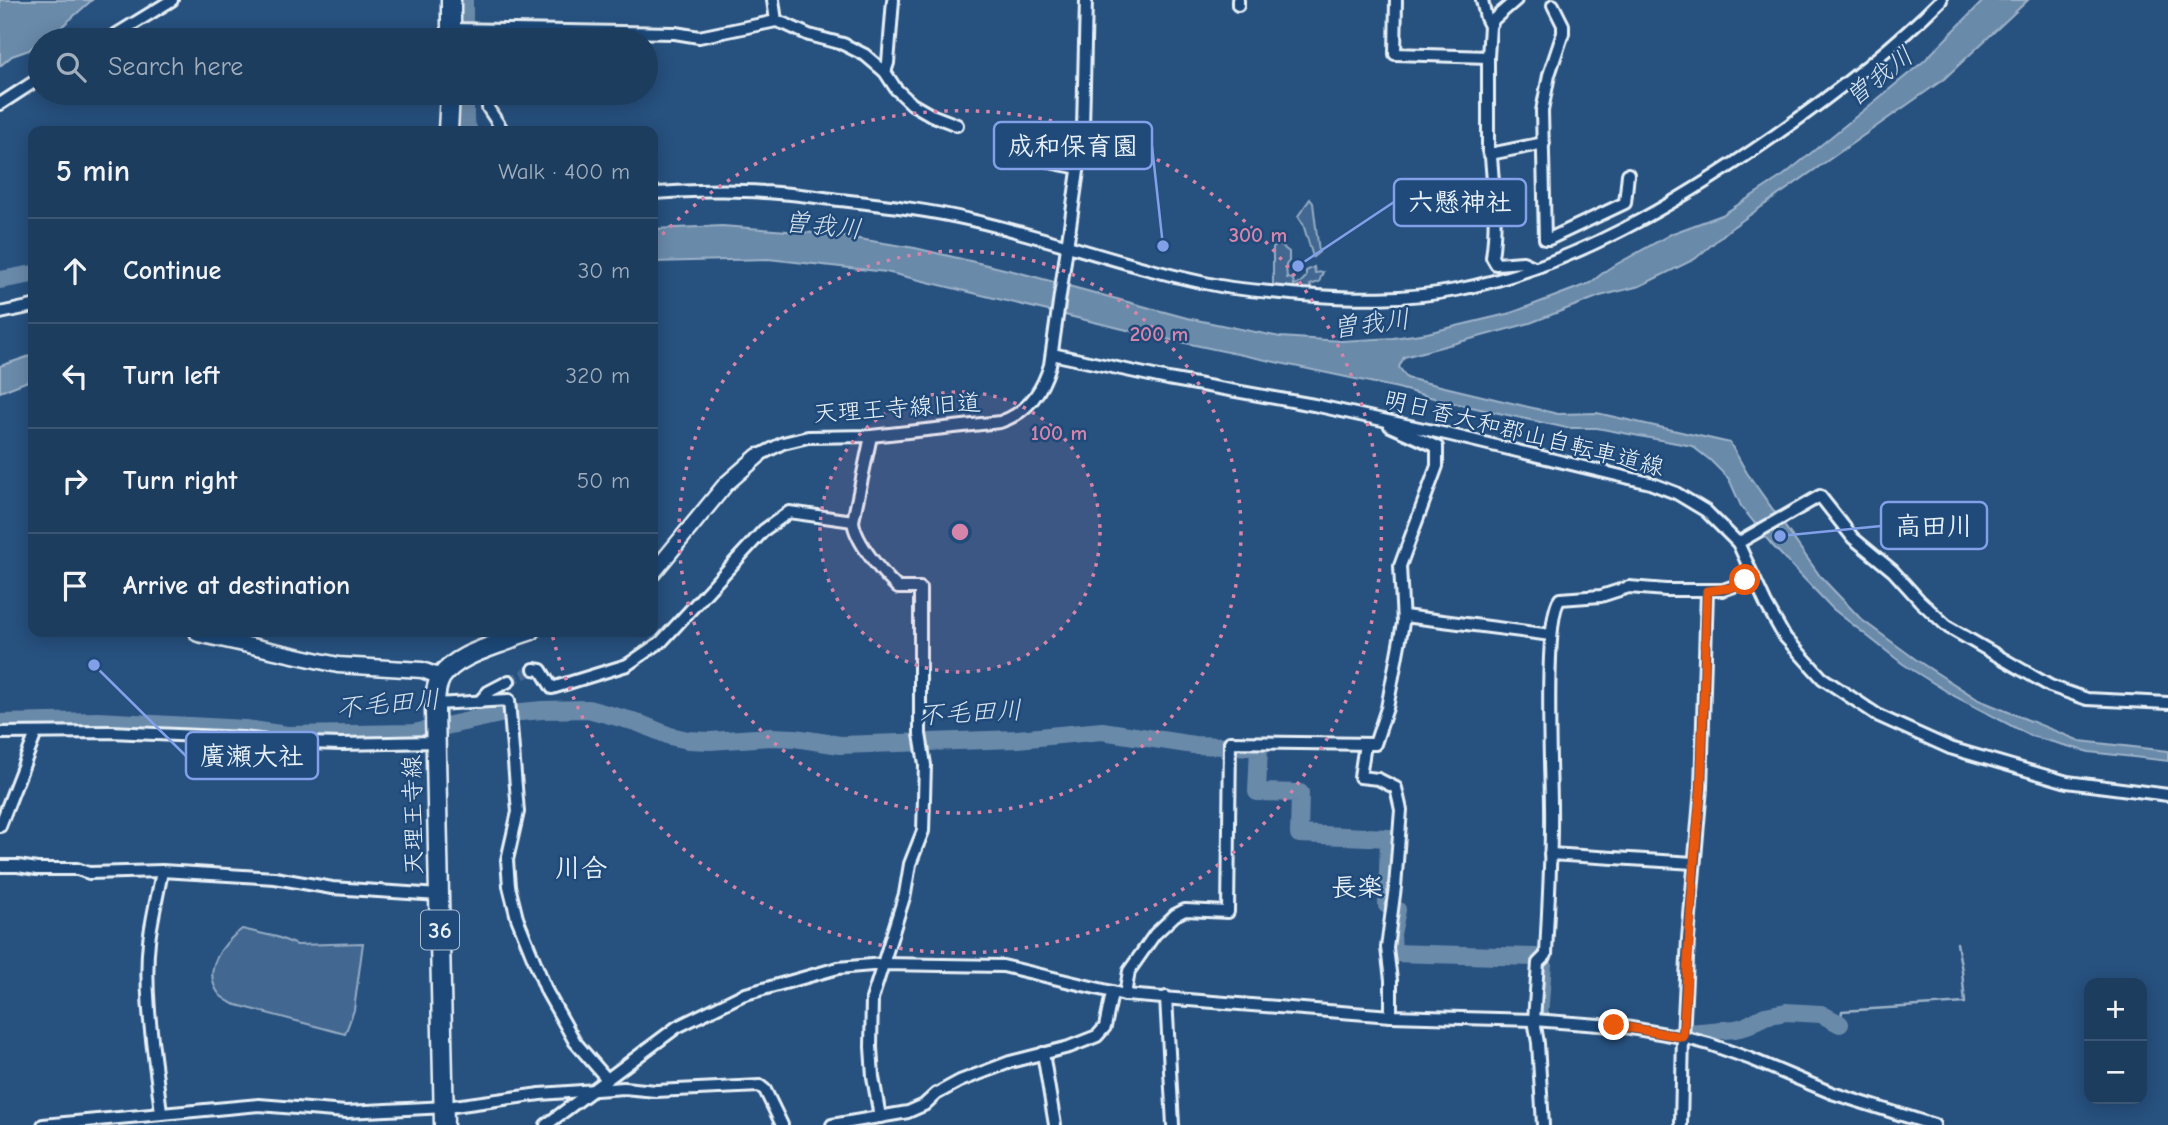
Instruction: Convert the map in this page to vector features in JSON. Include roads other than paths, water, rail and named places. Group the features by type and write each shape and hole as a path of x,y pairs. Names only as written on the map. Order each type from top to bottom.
{"main road":[{"path":"451,0 451,28"},
{"path":"448,126 449,105"},
{"path":"441,677 471,655 508,637"},
{"name":"天理王寺線","path":"441,677 437,687 436,726 444,1116"}],"street":[{"path":"126,28 172,0"},
{"path":"773,0 776,21"},
{"path":"885,72 890,49 893,0"},
{"name":"天理王寺線旧道","path":"658,567 726,484 758,456 796,439 871,436 991,424 1008,419 1024,409 1037,395 1047,377 1052,354 1079,168 1084,101 1086,0"},
{"path":"1396,0 1395,54 1488,57"},
{"path":"1482,0 1490,26"},
{"path":"1516,0 1494,19 1490,26 1490,154 1495,206 1492,257 1496,264 1523,262 1534,267"},
{"path":"658,193 763,191 863,202 971,219 1067,251 1254,291 1340,299 1382,299 1459,290 1534,267 1601,239 1712,179 1866,69 1941,0"},
{"path":"1553,5 1563,25 1563,33 1542,111 1545,239 1625,203 1628,174"},
{"path":"658,33 699,37 776,21 809,35 843,44 865,55 885,72 896,89 912,104 957,125"},
{"path":"0,104 28,86"},
{"path":"488,105 500,126"},
{"path":"1007,142 1054,163 1079,168"},
{"path":"1490,154 1544,144"},
{"path":"0,313 28,307"},
{"name":"明日香大和郡山自転車道線","path":"1052,354 1371,417 1650,483 1676,493 1706,511 1740,542 1766,604 1784,635 1822,678 1879,716 1950,748 2067,782 2168,795"},
{"path":"1125,995 1129,971 1155,934 1175,915 1185,911 1228,912 1230,742 1375,744 1387,708 1404,616 1400,566 1437,466 1437,447 1371,417"},
{"path":"871,436 853,521 854,529 858,539 883,573 898,588 920,588 920,734 925,765 923,831 909,864 905,894 872,999 873,1077 880,1117"},
{"path":"1740,542 1820,496 1853,538 1893,572 1948,627 2050,685 2087,699 2168,704"},
{"path":"534,669 541,670 552,688 627,665 662,641 764,530 784,514 789,512 853,521"},
{"path":"1543,1125 1538,1020 1541,960 1546,955 1550,854 1551,635 1555,604 1560,599 1601,596 1629,587 1723,590 1745,580 1748,564"},
{"path":"1681,1125 1683,1037 1701,788 1707,591"},
{"path":"1404,616 1551,635"},
{"path":"212,637 338,665 422,670 441,677"},
{"path":"0,733 111,732 341,744 436,726 479,702 488,692 509,681"},
{"path":"479,702 509,700 510,704 518,812 507,860 514,908 547,992 575,1042 607,1079"},
{"path":"0,826 36,733"},
{"path":"1365,744 1360,777 1378,779 1396,788 1401,810 1387,948 1391,980 1391,1016"},
{"path":"1550,854 1694,863"},
{"path":"0,866 76,869 89,873 162,871 275,878 332,888 439,895"},
{"path":"161,1113 150,1014 149,941 162,871"},
{"path":"546,1125 677,1027 742,995 838,968 883,964 1003,966 1125,995 1391,1016 1614,1025 1683,1037 1731,1051 1832,1093 1934,1125"},
{"path":"832,1125 908,1112 960,1082 1010,1062 1097,1037 1105,1027 1112,993"},
{"path":"1166,997 1173,1125"},
{"path":"1044,1053 1055,1125"},
{"path":"43,1125 259,1105 444,1116 481,1104 540,1094 624,1088 656,1091 760,1086 765,1090 782,1125"}],"waterway":[{"path":"464,0 464,28"},
{"path":"465,105 467,126"},
{"path":"0,280 28,275"},
{"name":"不毛田川","path":"0,723 98,721 245,729 287,735 414,733 500,714 588,709 688,740 771,737 840,745 1017,739 1102,731 1194,745 1259,747 1257,792 1300,793 1299,834 1389,838 1387,905 1397,910 1392,934 1393,953 1537,957 1543,963 1539,1016"},
{"path":"1840,1024 1842,1011 1965,1003 1957,943"},
{"name":"不毛田川","path":"1688,1033 1735,1029 1765,1016 1786,1012 1821,1014 1840,1024"}],"tunnel":[{"path":"509,681 534,669"}],"place":[{"name":"成和保育園","path":"1163,246"},
{"name":"六懸神社","path":"1298,266"},
{"name":"高田川","path":"1780,536"},
{"name":"廣瀬大社","path":"94,665"}],"district":[{"name":"川合","path":"581,868"},
{"name":"長楽","path":"1357,887"}],"water label":[{"name":"曽我川","path":"1879,76"},
{"name":"曽我川","path":"823,225"},
{"name":"曽我川","path":"1371,323"}]}
